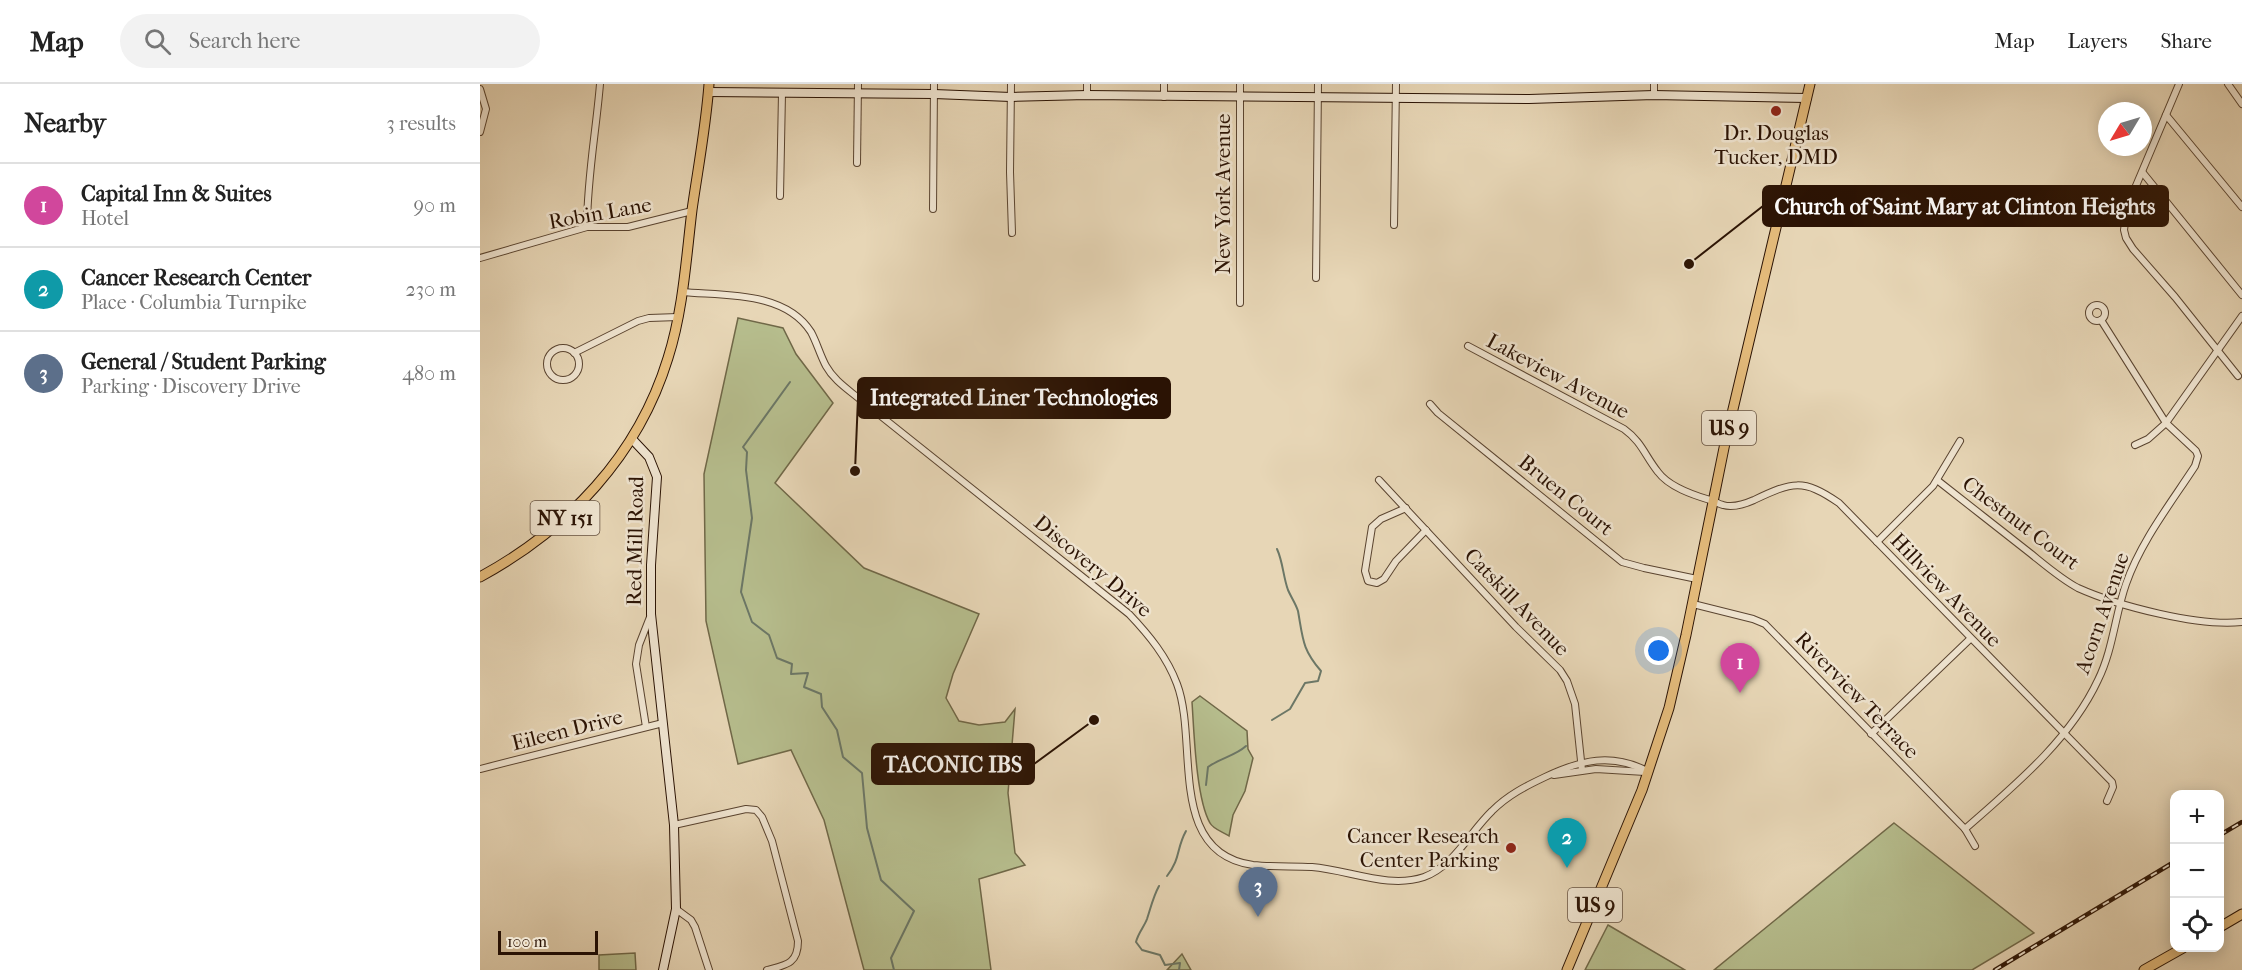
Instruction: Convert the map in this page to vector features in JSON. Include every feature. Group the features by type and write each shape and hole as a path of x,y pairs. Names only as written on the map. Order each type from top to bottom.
{"main road":[{"name":"US 9","path":"1567,970 1649,772 1676,683 1713,500 1810,84"},
{"name":"NY 151","path":"480,577 514,557 561,522 597,486 632,439 652,399 668,358 678,317 709,88"},
{"path":"2224,925 2242,914"},
{"path":"2144,970 2176,952"}],"street":[{"path":"587,227 587,190 595,141 600,84"},
{"path":"857,163 858,84"},
{"path":"1011,84 1012,233"},
{"path":"1087,84 1087,95"},
{"path":"1164,84 1164,97"},
{"name":"New York Avenue","path":"1240,84 1240,303"},
{"path":"1316,278 1318,84"},
{"path":"1394,225 1396,84"},
{"path":"1654,84 1654,95"},
{"path":"2179,84 2127,207 2124,220 2126,238 2238,376"},
{"path":"2228,84 2242,104"},
{"path":"709,88 782,93 857,94 934,89 1011,97 1087,95 1528,99 1654,95 1807,98"},
{"path":"480,89 486,109 480,132"},
{"path":"933,209 934,89"},
{"path":"780,196 782,93"},
{"path":"2166,115 2242,207"},
{"path":"2143,173 2242,295"},
{"name":"Robin Lane","path":"480,258 587,227 628,227 692,211"},
{"name":"Discovery Drive","path":"682,292 760,299 781,306 812,333 826,366 845,388 1129,614 1156,643 1178,685 1185,725 1194,816 1203,834 1218,851 1246,864 1326,868 1399,881 1422,878 1442,867 1492,811 1510,796 1546,777 1581,762 1617,761 1634,764 1649,772"},
{"path":"2135,445 2148,439 2166,423 2242,316"},
{"path":"574,353 638,321 649,318 678,317"},
{"path":"2101,320 2166,423"},
{"name":"Lakeview Avenue","path":"1468,346 1624,429 1640,442 1657,472 1665,480 1702,498 1713,500"},
{"path":"564,348 574,353 579,367 574,376 565,380 551,375 547,365 550,355 564,348"},
{"name":"Bruen Court","path":"1430,404 1438,413 1622,561 1697,579"},
{"name":"Acorn Avenue","path":"1965,829 2014,785 2064,734 2098,681 2107,660 2120,602 2135,562 2195,466 2198,456 2196,451 2166,423"},
{"name":"Red Mill Road","path":"632,439 649,457 657,477 651,614 674,825 676,909 663,970"},
{"path":"1877,542 1927,493 1960,441"},
{"name":"Catskill Avenue","path":"1379,480 1516,627 1560,670 1567,681 1575,704 1582,771"},
{"name":"Chestnut Court","path":"1937,480 2077,587 2177,618 2222,624 2242,622"},
{"name":"Hillview Avenue","path":"1713,500 1726,506 1740,505 1782,487 1808,486 1839,503 2113,784 2107,801"},
{"path":"1406,508 1381,519 1372,527 1365,571 1368,581 1377,583 1384,579 1396,561 1426,530"},
{"name":"Riverview Terrace","path":"1692,604 1754,619 1765,624 1965,829 1975,846"},
{"path":"646,727 636,664 641,636 651,614"},
{"path":"1871,734 1970,639"},
{"name":"Eileen Drive","path":"480,769 663,723"},
{"name":"Discovery Drive","path":"1546,777 1610,768 1649,772"},
{"path":"674,825 746,809 756,810 762,817 772,841 798,941 798,951 788,964 767,970"},
{"path":"676,909 691,920 695,927 709,970"}],"green space":[{"path":"738,318 783,328 796,354 833,403 775,483 864,568 979,614 953,674 946,698 959,721 979,725 1005,722 1015,709 1008,793 1015,853 1025,865 979,879 991,970 864,970 824,820 791,750 738,764 706,621 704,474"},
{"path":"1200,696 1247,731 1248,749 1253,758 1245,791 1233,815 1229,836 1211,825 1202,798 1196,764 1192,702"},
{"path":"1894,823 2034,933 1972,970 1714,970"},
{"path":"1608,925 1685,970 1585,970"},
{"path":"635,953 636,970 599,970 599,955"},
{"path":"1182,954 1191,970 1167,970"}],"waterway":[{"path":"790,382 743,447 747,452 746,470 752,518 741,592 752,622 769,635 777,658 792,664 791,674 808,673 804,687 821,694 822,707 837,730 843,757 862,773 867,828 881,880 914,911 891,958 894,970"},
{"path":"1272,720 1290,709 1305,683 1318,681 1321,671 1304,643 1298,611 1288,590 1277,549"},
{"path":"1206,785 1208,767 1246,746"},
{"path":"1167,876 1186,831"},
{"path":"1159,886 1136,942 1142,950 1160,955 1165,965 1180,963 1179,970"}],"railway":[{"path":"2224,833 2242,822"},
{"path":"1995,970 2170,864"}],"place":[{"name":"Dr. Douglas Tucker, DMD","path":"1776,111"},
{"name":"Church of Saint Mary at Clinton Heights","path":"1689,264"},
{"name":"Integrated Liner Technologies","path":"855,471"},
{"name":"Capital Inn & Suites","path":"1740,693"},
{"name":"TACONIC IBS","path":"1094,720"},
{"name":"Cancer Research Center Parking","path":"1511,848"},
{"name":"Cancer Research Center","path":"1567,868"},
{"name":"General / Student Parking","path":"1258,917"}]}
